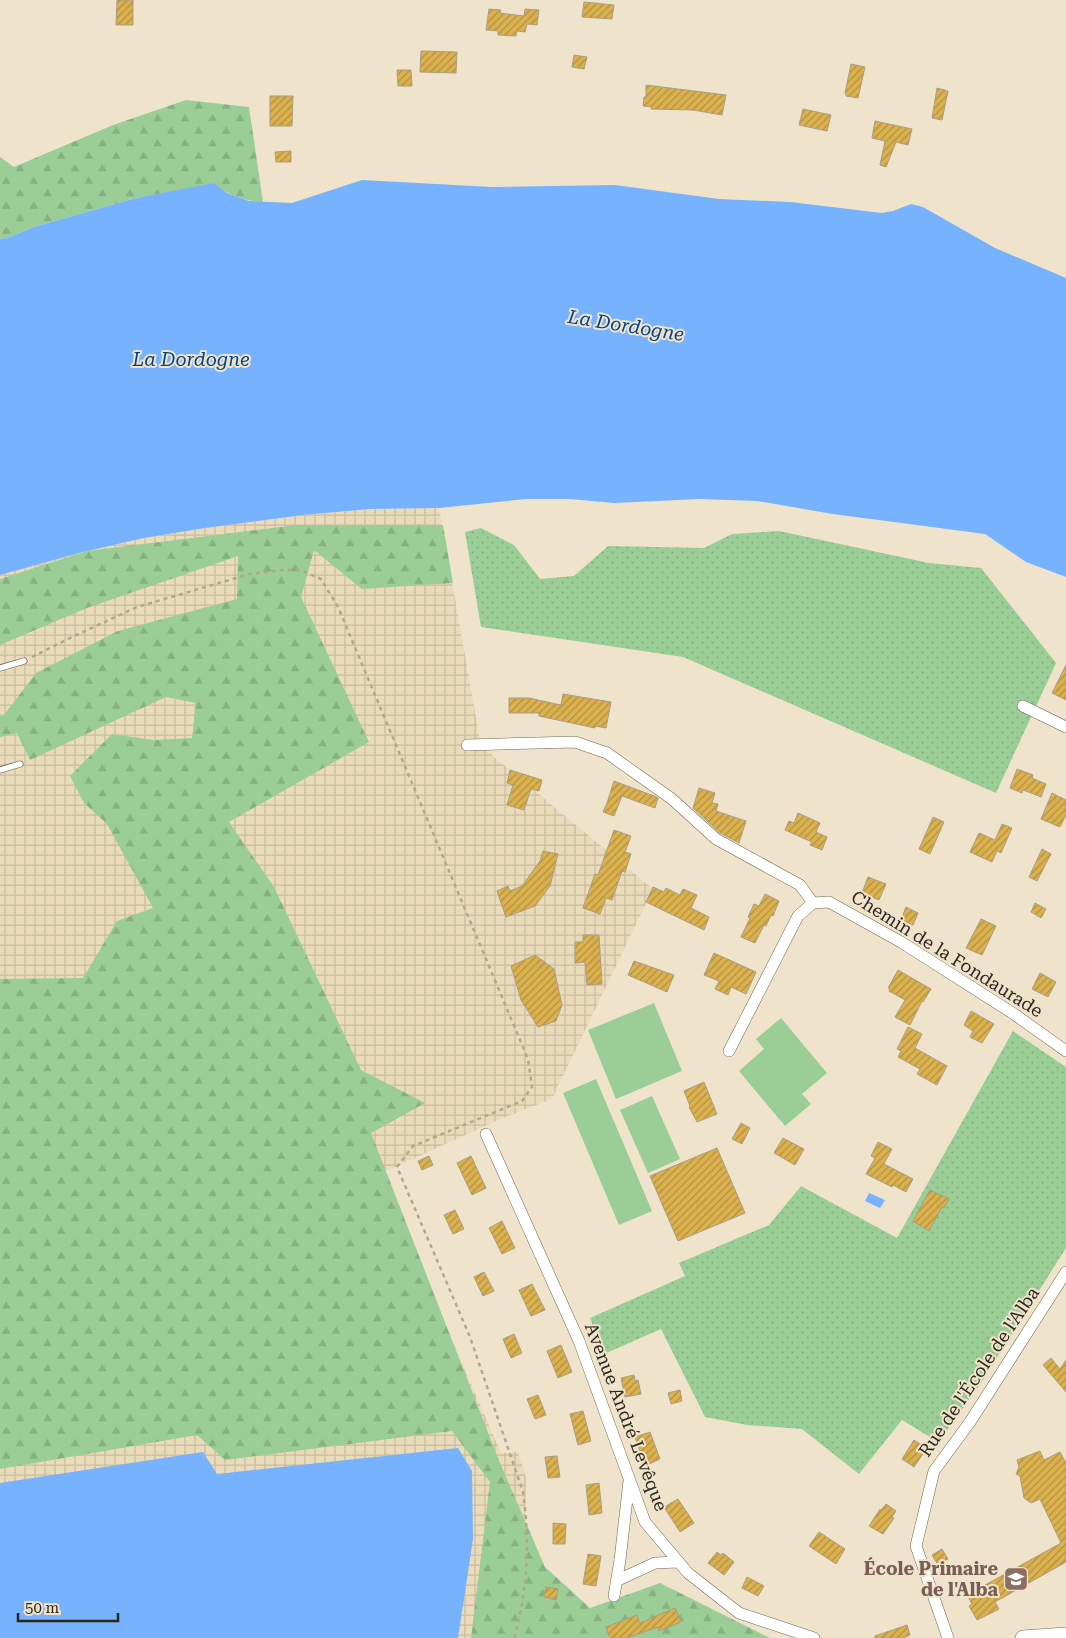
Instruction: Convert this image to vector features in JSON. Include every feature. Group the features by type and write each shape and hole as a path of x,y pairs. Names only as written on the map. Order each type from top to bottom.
{"main road":[{"path":"1023,1638 1066,1634"}],"street":[{"path":"1023,706 1066,726"},
{"path":"467,745 575,742 607,753 672,800 716,839 800,885 814,903 798,916 729,1051"},
{"name":"Chemin de la Fondaurade","path":"814,903 829,902 902,942 1014,1014 1066,1051"},
{"name":"Avenue André Levêque","path":"486,1134 579,1341 645,1522 688,1573 739,1613 814,1638"},
{"name":"Rue de l'École de l'Alba","path":"948,1638 916,1546 934,1471 970,1422 1066,1272"},
{"path":"614,1596 630,1477"},
{"path":"616,1581 655,1563 678,1562"}],"lane":[{"path":"0,668 24,661"},
{"path":"0,770 20,764"}],"path":[{"path":"24,661 137,607 250,574 300,570 321,579 338,608 528,1059 532,1087 522,1101 413,1146 397,1167 470,1337 523,1492 527,1552 520,1617 514,1638"}],"shaded area":[{"path":"439,508 481,746 653,889 552,1099 503,1118 386,1171 412,1248 501,1453 518,1452 526,1477 523,1629 525,1638 0,1638 0,575 83,552 144,538 205,528 303,515 370,509"}],"green space":[{"path":"186,100 249,107 263,202 237,197 214,184 136,198 34,227 0,239 0,157 14,167 113,125"},
{"path":"296,525 443,525 453,583 362,589 314,550 301,597 369,742 229,822 274,887 361,1070 425,1103 371,1133 500,1463 545,1567 590,1608 660,1583 770,1638 471,1638 490,1482 452,1431 225,1460 197,1435 0,1469 0,979 83,978 117,921 153,908 107,824 84,803 70,776 112,734 154,740 192,738 196,703 166,697 30,760 17,733 0,737 0,716 4,715 36,673 118,631 237,599 238,556 87,608 0,645 0,579 87,551"},
{"path":"481,528 514,545 540,579 574,576 608,546 704,548 732,534 779,531 929,563 981,568 1056,663 996,793 683,657 481,627 465,532"},
{"path":"654,1003 682,1071 616,1099 588,1030"},
{"path":"781,1018 827,1073 802,1094 811,1104 785,1126 739,1071 764,1049 756,1039"},
{"path":"1013,1031 1066,1067 1066,1248 979,1386 938,1442 902,1420 859,1474 802,1429 747,1425 705,1417 661,1329 604,1354 590,1318 685,1276 679,1263 769,1225 801,1186 897,1238"},
{"path":"596,1079 652,1211 619,1225 563,1093"},
{"path":"652,1096 680,1159 648,1173 620,1110"}],"water":[{"name":"La Dordogne","path":"362,180 492,187 615,185 719,199 790,202 882,213 911,204 923,207 995,248 1066,278 1066,577 1026,562 985,534 833,514 757,501 699,499 614,503 570,499 526,499 439,508 370,509 303,515 144,538 83,552 0,575 0,239 34,227 136,198 214,183 227,193 249,201 292,203"},
{"path":"869,1193 885,1200 880,1208 865,1201"},
{"path":"458,1448 472,1471 473,1539 458,1638 0,1638 0,1483 203,1452 217,1474"}],"building":[{"path":"117,0 133,0 133,25 116,25"},
{"path":"584,2 614,5 612,19 582,17"},
{"path":"489,9 501,10 500,13 524,16 525,9 539,10 537,25 527,24 525,32 517,31 516,36 498,35 498,31 486,30"},
{"path":"421,51 457,52 456,73 420,72"},
{"path":"574,55 587,57 584,69 572,67"},
{"path":"851,64 865,67 858,98 846,96 845,93"},
{"path":"397,70 411,70 412,86 398,86"},
{"path":"646,85 726,95 722,115 693,110 651,109 652,107 643,106 644,97 646,97"},
{"path":"937,88 948,91 942,120 932,118"},
{"path":"270,96 293,96 292,126 270,126"},
{"path":"803,109 831,115 827,131 799,125"},
{"path":"875,121 912,129 908,145 896,142 886,167 880,165 885,141 872,138"},
{"path":"291,151 291,162 276,162 275,152"},
{"path":"1066,665 1066,700 1052,693"},
{"path":"563,694 611,702 606,728 595,726 595,728 539,716 539,713 509,713 509,698 529,698 561,705"},
{"path":"1017,769 1033,775 1032,778 1046,784 1041,797 1023,790 1022,793 1010,788"},
{"path":"510,770 542,780 539,791 531,789 524,810 507,805 513,785 507,783"},
{"path":"614,781 658,798 655,808 622,796 614,816 603,812"},
{"path":"699,788 715,793 712,803 718,804 716,811 746,821 739,843 720,833 693,808"},
{"path":"1052,793 1066,800 1066,815 1060,827 1041,819"},
{"path":"798,813 820,823 816,832 827,837 822,850 810,845 812,842 785,830 789,821 794,823"},
{"path":"933,817 944,822 930,854 919,849"},
{"path":"1002,824 1012,828 1001,853 997,851 992,862 970,852 979,833 995,840"},
{"path":"614,830 631,836 625,852 631,854 625,872 622,871 612,900 606,898 600,914 583,908 595,874 598,875"},
{"path":"1042,849 1051,854 1037,881 1029,877"},
{"path":"543,851 558,854 550,886 535,906 506,917 497,891 508,886 510,891 522,886 540,861"},
{"path":"868,877 886,884 879,900 862,893"},
{"path":"653,887 664,892 666,888 680,895 683,889 697,895 691,908 709,917 704,930 646,902"},
{"path":"765,894 779,901 773,916 771,915 766,926 764,925 755,943 741,937 754,904 759,906"},
{"path":"1035,903 1046,909 1041,918 1031,912"},
{"path":"906,907 918,913 913,925 901,920"},
{"path":"981,919 996,926 982,955 966,948"},
{"path":"583,935 599,935 602,984 587,985 585,962 575,963 575,942 583,942"},
{"path":"714,953 756,972 746,994 731,987 728,995 715,989 719,981 704,975"},
{"path":"535,955 554,969 562,1005 556,1021 538,1027 521,1000 511,966"},
{"path":"634,961 674,975 667,992 628,975"},
{"path":"898,970 931,989 922,1001 910,1025 895,1017 905,1000 889,991 890,989 888,988"},
{"path":"1040,973 1056,982 1048,997 1032,989"},
{"path":"971,1011 994,1024 982,1043 970,1037 973,1031 964,1025"},
{"path":"908,1027 922,1034 915,1048 947,1066 937,1085 917,1074 920,1069 898,1057 901,1051 897,1049"},
{"path":"704,1082 717,1114 697,1122 689,1107 684,1091"},
{"path":"741,1123 750,1128 742,1144 732,1139"},
{"path":"783,1138 804,1149 795,1165 774,1153"},
{"path":"878,1142 892,1149 884,1164 913,1179 906,1192 866,1174 875,1158 871,1156"},
{"path":"717,1148 745,1213 678,1241 650,1176"},
{"path":"429,1156 433,1165 422,1170 418,1161"},
{"path":"471,1156 486,1188 472,1195 457,1163"},
{"path":"930,1190 949,1199 944,1208 942,1207 929,1231 913,1221"},
{"path":"455,1210 464,1229 453,1234 444,1215"},
{"path":"502,1221 515,1248 502,1254 489,1228"},
{"path":"484,1272 494,1291 483,1296 474,1277"},
{"path":"532,1284 545,1310 531,1316 519,1290"},
{"path":"514,1334 522,1353 511,1358 503,1339"},
{"path":"561,1345 572,1372 558,1378 547,1351"},
{"path":"1051,1358 1060,1369 1066,1360 1066,1392 1043,1365"},
{"path":"634,1375 635,1381 638,1380 641,1394 625,1397 621,1378"},
{"path":"680,1390 682,1401 671,1404 668,1393"},
{"path":"538,1395 546,1415 535,1419 527,1399"},
{"path":"583,1411 591,1441 578,1445 570,1414"},
{"path":"650,1432 660,1459 645,1466 635,1437"},
{"path":"914,1440 927,1448 914,1467 902,1459"},
{"path":"1040,1451 1044,1460 1060,1452 1066,1463 1066,1562 995,1602 999,1609 977,1620 969,1606 972,1604 967,1595 1061,1543 1040,1499 1031,1503 1024,1498 1020,1476 1016,1474 1019,1467 1017,1460"},
{"path":"557,1456 560,1477 548,1478 545,1457"},
{"path":"599,1483 602,1513 589,1515 586,1485"},
{"path":"678,1499 694,1523 680,1532 664,1507"},
{"path":"886,1504 896,1511 892,1517 894,1518 883,1534 869,1526 880,1509"},
{"path":"553,1523 566,1524 565,1544 553,1544"},
{"path":"819,1532 845,1549 836,1564 809,1546"},
{"path":"942,1549 948,1559 938,1565 932,1555"},
{"path":"717,1552 721,1555 723,1553 734,1562 724,1575 708,1563"},
{"path":"588,1554 601,1556 596,1586 583,1584"},
{"path":"747,1577 764,1586 758,1596 742,1588"},
{"path":"546,1587 558,1589 556,1600 544,1597"},
{"path":"675,1608 681,1622 659,1631 658,1627 627,1638 610,1638 606,1627 637,1615 640,1623"},
{"path":"907,1625 910,1635 903,1638 875,1638 875,1636"}],"place":[{"name":"École Primaire de l'Alba","path":"1016,1579"}]}
